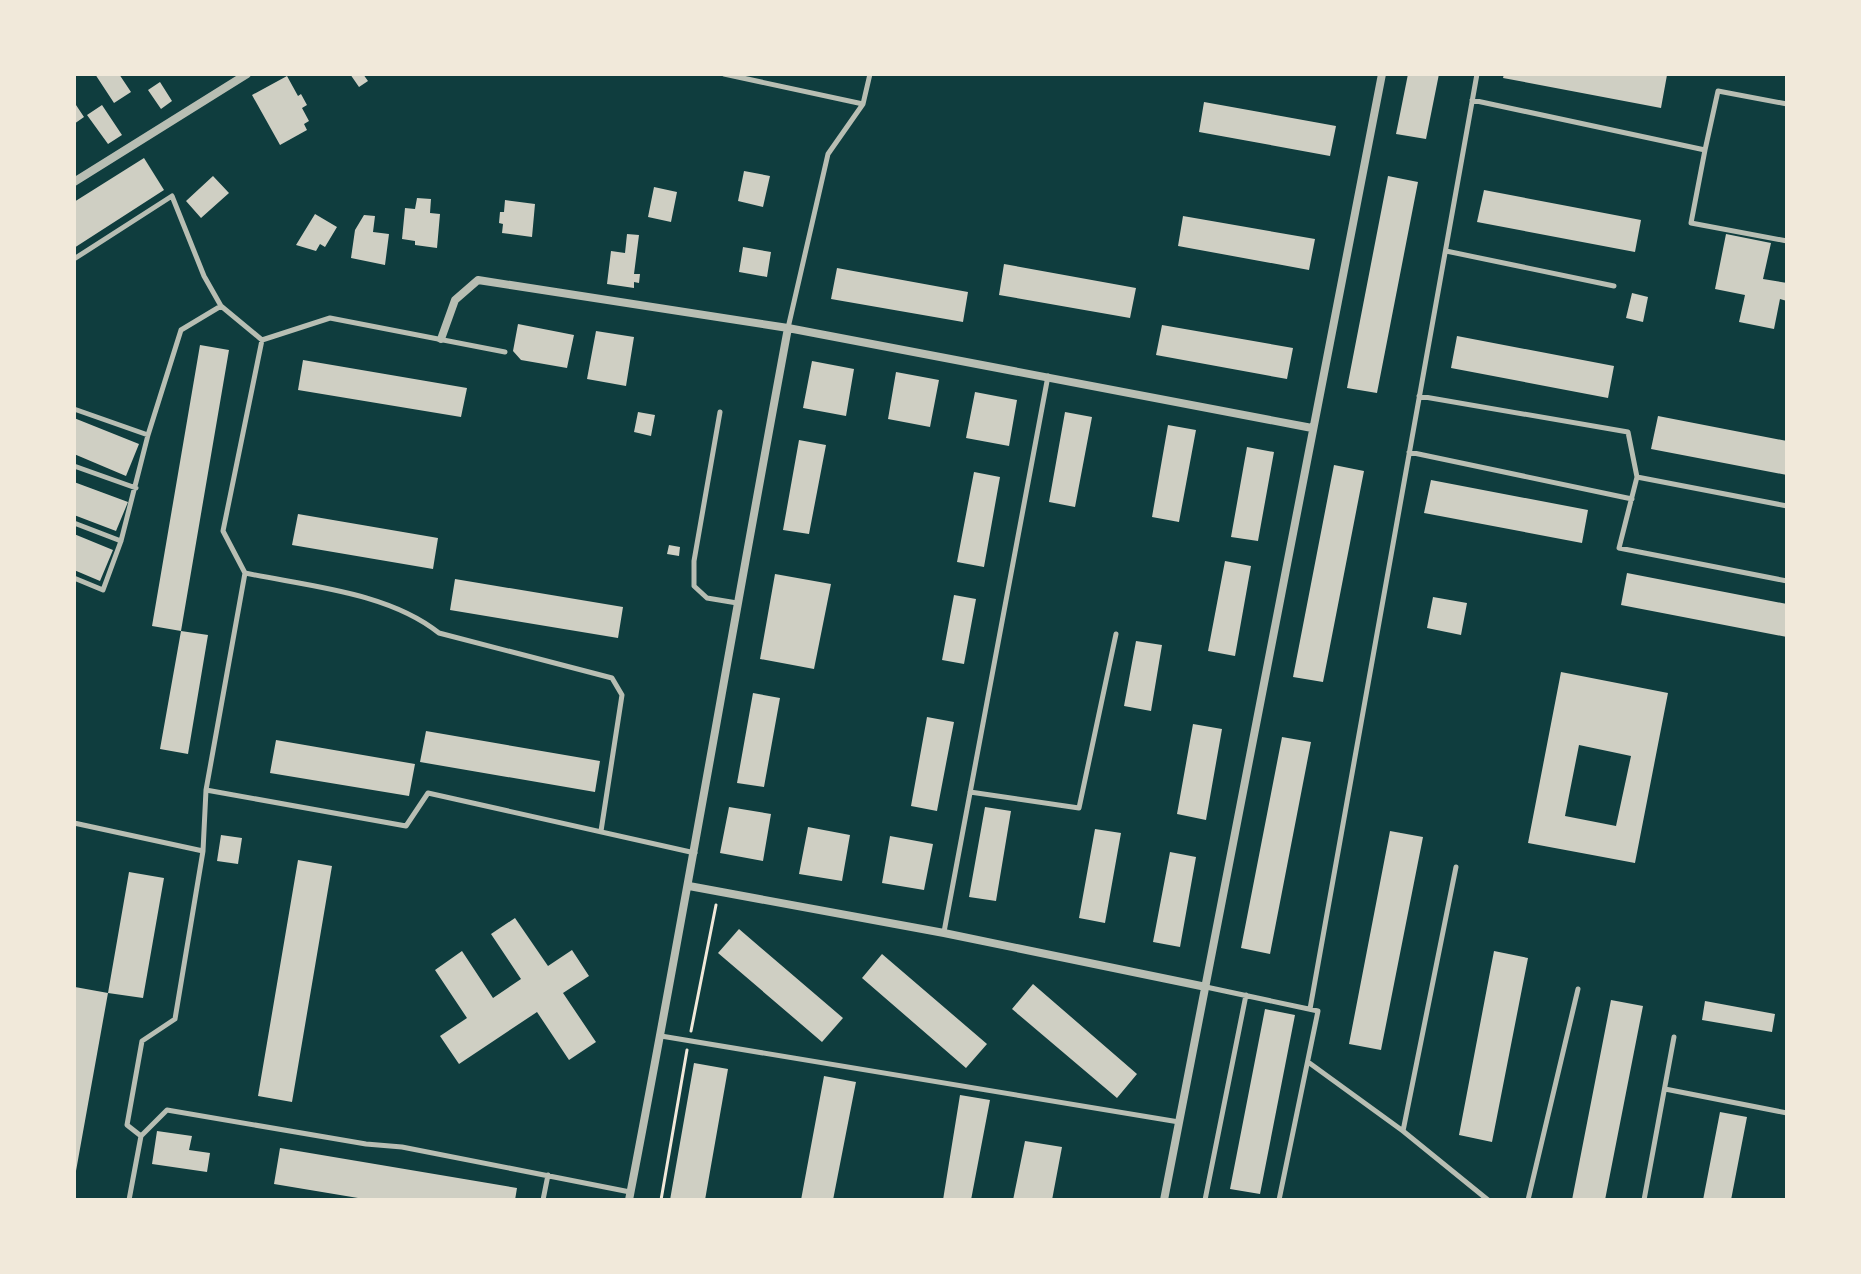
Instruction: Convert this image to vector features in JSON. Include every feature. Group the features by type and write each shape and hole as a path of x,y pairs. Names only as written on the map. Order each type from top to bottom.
{"street":[{"path":"74,182 247,74"},
{"path":"1164,1200 1382,74"},
{"path":"441,339 455,300 478,280 788,328 1312,428"},
{"path":"630,1196 689,886 788,328"},
{"path":"689,886 944,933 1206,987"}],"lane":[{"path":"724,74 863,104"},
{"path":"788,328 828,154 863,104 870,74"},
{"path":"1310,1009 1477,74"},
{"path":"1787,104 1718,91 1691,223 1787,241"},
{"path":"1472,100 1705,150"},
{"path":"74,259 172,196 204,276 221,306 262,340"},
{"path":"1446,251 1614,286"},
{"path":"74,578 103,590 121,541 148,435 181,330 221,306"},
{"path":"262,340 330,318 505,352"},
{"path":"141,1136 127,1125 142,1041 175,1019 203,851 206,790 245,573 223,531 262,340"},
{"path":"944,933 1048,376"},
{"path":"1419,396 1628,432 1637,477 1619,548 1787,581"},
{"path":"74,409 148,435"},
{"path":"720,412 694,561 694,586 707,598 737,603"},
{"path":"1409,452 1632,499"},
{"path":"74,466 136,488"},
{"path":"1637,477 1787,506"},
{"path":"74,523 121,541"},
{"path":"245,573 385,602 439,633 612,678 622,695 601,831"},
{"path":"970,792 1079,808 1116,634"},
{"path":"206,790 406,826 428,793 695,853"},
{"path":"74,823 203,851"},
{"path":"1403,1131 1456,867"},
{"path":"1206,987 1318,1011 1279,1200"},
{"path":"1528,1200 1578,989"},
{"path":"1205,1200 1246,995"},
{"path":"661,1036 1179,1122"},
{"path":"1644,1200 1674,1037"},
{"path":"1308,1061 1403,1131 1488,1200"},
{"path":"1665,1089 1787,1113"},
{"path":"129,1200 141,1136 167,1110 366,1144 402,1147 548,1175 630,1196"},
{"path":"543,1200 548,1175"}],"building":[{"path":"95,74 119,74 131,92 114,103"},
{"path":"350,74 363,74 368,81 359,87"},
{"path":"1408,74 1439,74 1426,139 1396,134"},
{"path":"1504,74 1667,75 1661,108 1503,78"},
{"path":"287,76 307,105 302,108 309,121 304,124 307,130 280,145 252,95"},
{"path":"160,82 172,101 161,109 148,90"},
{"path":"74,102 84,117 74,124"},
{"path":"1204,102 1336,126 1330,156 1199,132"},
{"path":"102,105 122,135 108,144 87,115"},
{"path":"144,158 164,190 74,248 74,202"},
{"path":"744,171 770,176 763,207 738,201"},
{"path":"213,176 229,193 201,218 186,201"},
{"path":"1388,176 1418,182 1377,393 1347,388"},
{"path":"654,187 677,192 671,222 648,217"},
{"path":"1484,190 1641,220 1635,252 1477,222"},
{"path":"417,198 431,199 430,213 440,214 437,248 415,245 415,241 402,239 405,208 415,209"},
{"path":"505,200 535,204 532,237 502,233 500,212 504,212"},
{"path":"315,214 337,227 325,247 320,244 316,251 296,245"},
{"path":"364,215 375,216 373,232 389,234 385,265 351,258 355,230"},
{"path":"1183,216 1315,239 1309,270 1178,246"},
{"path":"627,234 639,235 634,274 640,274 639,283 634,282 634,288 607,284 611,251 625,253"},
{"path":"1726,234 1771,243 1763,279 1787,283 1787,301 1780,299 1774,329 1739,322 1745,295 1715,289"},
{"path":"743,247 771,252 767,277 739,272"},
{"path":"1004,264 1136,288 1130,318 999,295"},
{"path":"837,268 968,292 963,322 831,299"},
{"path":"1632,293 1648,297 1643,322 1626,318"},
{"path":"518,324 574,335 567,368 521,360 513,351"},
{"path":"1162,325 1293,348 1287,379 1156,355"},
{"path":"596,331 634,337 626,386 587,379"},
{"path":"1457,336 1614,366 1608,398 1451,368"},
{"path":"200,345 229,350 181,631 152,626"},
{"path":"303,360 467,388 461,417 298,390"},
{"path":"812,361 854,369 846,416 803,408"},
{"path":"896,372 939,380 930,427 888,419"},
{"path":"975,392 1017,400 1009,446 966,438"},
{"path":"638,412 655,415 651,436 634,432"},
{"path":"1065,412 1092,417 1075,507 1049,502"},
{"path":"1658,416 1787,441 1787,475 1651,449"},
{"path":"74,418 139,444 126,476 74,454"},
{"path":"1168,425 1196,430 1179,522 1152,517"},
{"path":"799,440 826,445 809,534 783,530"},
{"path":"1247,447 1274,452 1258,541 1231,537"},
{"path":"1334,465 1364,471 1323,682 1293,677"},
{"path":"974,472 1000,477 984,567 957,562"},
{"path":"1431,480 1588,510 1582,543 1424,513"},
{"path":"74,482 128,502 116,531 74,515"},
{"path":"298,514 438,538 433,569 292,545"},
{"path":"74,534 113,550 100,581 74,570"},
{"path":"669,545 680,547 679,556 667,554"},
{"path":"1225,561 1251,566 1235,656 1208,651"},
{"path":"1627,573 1787,604 1787,637 1621,605"},
{"path":"775,574 831,584 814,669 760,659"},
{"path":"455,579 623,607 618,638 450,610"},
{"path":"954,595 976,599 964,664 942,660"},
{"path":"1433,597 1467,603 1461,635 1427,628"},
{"path":"181,631 208,635 188,754 160,749"},
{"path":"1136,641 1162,645 1151,711 1124,706"},
{"path":"1561,672 1668,693 1635,863 1528,843","holes":["1579,745 1631,756 1616,826 1565,816"]},
{"path":"753,693 780,698 764,787 737,783"},
{"path":"927,717 954,722 937,811 911,806"},
{"path":"1193,724 1222,729 1206,820 1177,814"},
{"path":"426,731 600,761 595,792 420,762"},
{"path":"1282,737 1311,742 1270,954 1241,948"},
{"path":"276,740 415,764 409,796 270,773"},
{"path":"729,807 771,814 763,861 720,853"},
{"path":"985,807 1011,811 996,901 969,897"},
{"path":"808,827 850,835 842,881 799,874"},
{"path":"1095,829 1121,833 1105,923 1079,918"},
{"path":"1390,831 1423,837 1381,1050 1349,1044"},
{"path":"221,835 242,838 238,864 217,861"},
{"path":"890,836 933,844 924,890 882,883"},
{"path":"1170,852 1196,857 1180,947 1153,942"},
{"path":"298,860 332,866 292,1102 258,1096"},
{"path":"129,872 164,878 143,998 108,993"},
{"path":"515,918 548,966 572,950 589,976 563,993 596,1042 569,1060 537,1012 459,1064 440,1036 467,1018 435,970 462,951 493,998 521,979 491,934"},
{"path":"739,929 843,1018 822,1042 718,953"},
{"path":"1494,951 1528,958 1492,1142 1459,1135"},
{"path":"882,954 987,1044 966,1068 862,978"},
{"path":"1033,984 1137,1074 1117,1098 1012,1009"},
{"path":"75,987 108,993 74,1182"},
{"path":"1611,1000 1643,1006 1605,1200 1572,1200"},
{"path":"1705,1001 1775,1014 1772,1032 1702,1020"},
{"path":"1265,1009 1295,1015 1260,1194 1230,1189"},
{"path":"694,1063 728,1069 705,1200 670,1200"},
{"path":"824,1076 856,1082 833,1200 801,1200"},
{"path":"960,1095 990,1100 971,1200 943,1200"},
{"path":"1720,1112 1747,1117 1731,1200 1703,1200"},
{"path":"157,1131 192,1136 189,1150 210,1153 207,1172 152,1164"},
{"path":"1025,1141 1062,1147 1052,1200 1013,1200"},
{"path":"280,1148 517,1188 515,1200 370,1200 274,1184"}]}
